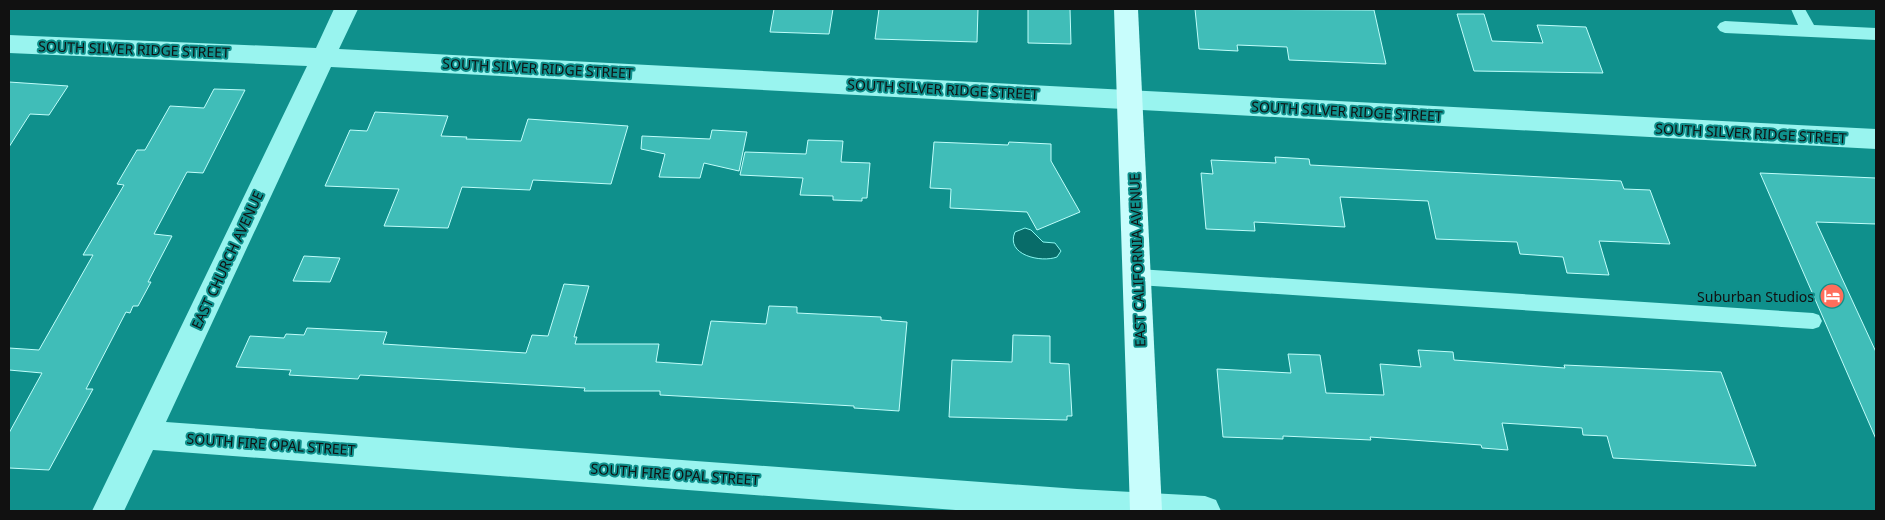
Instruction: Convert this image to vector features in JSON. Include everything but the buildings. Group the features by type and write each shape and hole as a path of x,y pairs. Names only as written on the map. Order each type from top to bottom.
{"street":[{"name":"EAST CHURCH AVENUE","path":"108,511 346,9"},
{"name":"EAST CALIFORNIA AVENUE","path":"1126,9 1146,509"},
{"name":"SOUTH SILVER RIDGE STREET","path":"9,44 323,57 1131,98 1170,102 1876,139"},
{"name":"SOUTH FIRE OPAL STREET","path":"145,435 1146,509 1205,511"}],"lane":[{"path":"1798,9 1809,31"},
{"path":"1725,27 1876,34"},
{"path":"1138,277 1813,321"}],"water":[{"path":"1025,228 1031,230 1043,242 1055,243 1061,251 1057,257 1050,259 1034,258 1020,252 1013,240 1015,232"}],"place":[{"name":"Suburban Studios","path":"1832,296"}]}
